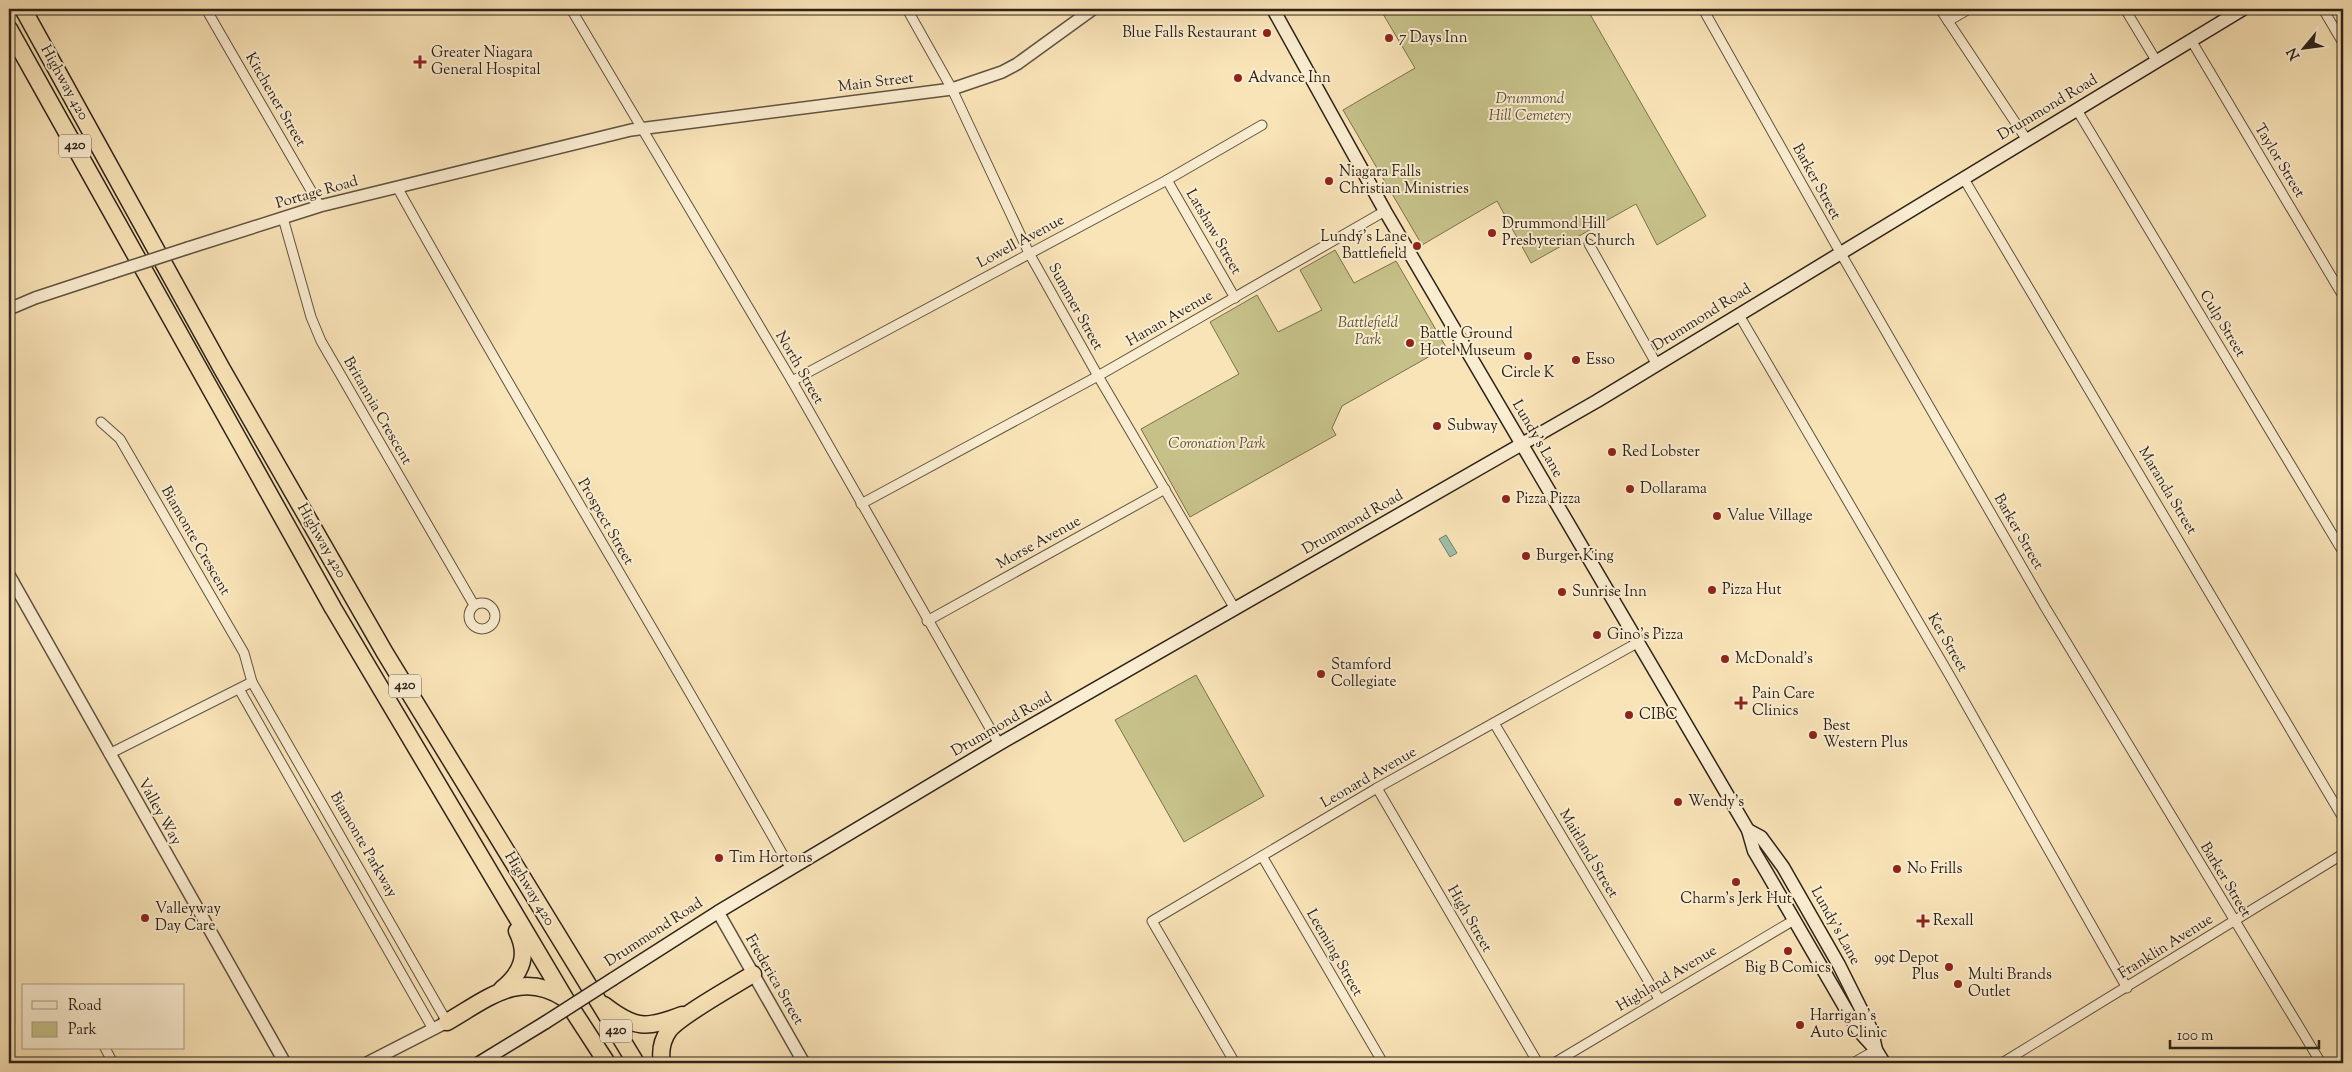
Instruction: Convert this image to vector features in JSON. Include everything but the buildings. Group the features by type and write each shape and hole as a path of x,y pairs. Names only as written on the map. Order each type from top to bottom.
{"highway":[{"name":"Highway 420","path":"23,9 222,369 376,636 636,1063"},
{"name":"Highway 420","path":"9,29 328,599 566,1000 607,1063"},
{"path":"495,995 514,980 519,972 524,951 504,896"},
{"path":"662,1063 660,1052 669,1030 696,1010 753,974"},
{"path":"440,1025 495,995 523,985 552,990 566,1000"},
{"path":"595,998 621,1018 643,1026 664,1022 696,1010"}],"main road":[{"name":"Lundy's Lane","path":"1273,9 1385,211 1748,830 1754,851 1858,1030 1876,1050 1884,1063"},
{"name":"Drummond Road","path":"482,1062 718,912 999,744 1657,365 1840,252 1964,179 2243,9"},
{"name":"Lundy's Lane","path":"1748,830 1764,840 1788,875 1847,981 1872,1031 1876,1050"}],"street":[{"name":"Kitchener Street","path":"206,9 320,206"},
{"name":"North Street","path":"571,9 792,381 999,744"},
{"name":"Summer Street","path":"907,9 952,89 1029,253 1098,376 1235,609"},
{"name":"Main Street","path":"641,128 952,89 998,73 1017,64 1093,9"},
{"name":"Barker Street","path":"1703,9 1840,252 2050,615 2321,1063"},
{"path":"1940,9 2027,140"},
{"path":"1948,21 1969,9"},
{"path":"2125,9 2157,62"},
{"path":"2323,9 2343,43"},
{"name":"Taylor Street","path":"2191,40 2343,296"},
{"name":"Culp Street","path":"2077,110 2343,552"},
{"name":"Lowell Avenue","path":"792,381 1167,180 1262,125"},
{"name":"Portage Road","path":"9,309 35,298 320,206 641,128"},
{"name":"Maranda Street","path":"1964,179 2343,818"},
{"name":"Latshaw Street","path":"1167,180 1235,298"},
{"name":"Prospect Street","path":"397,187 471,321 726,755 790,869"},
{"name":"Hanan Avenue","path":"861,504 1098,376 1385,211"},
{"name":"Britannia Crescent","path":"283,218 311,317 321,341 474,605"},
{"path":"1590,244 1657,365"},
{"name":"Ker Street","path":"1739,315 1950,676 2127,988"},
{"name":"Biamonte Crescent","path":"101,422 120,439 244,653 252,682"},
{"name":"Morse Avenue","path":"928,621 1165,489"},
{"name":"Valley Way","path":"9,575 285,1063"},
{"name":"Leonard Avenue","path":"1235,1063 1152,922 1377,788 1637,643"},
{"path":"109,754 252,682"},
{"name":"Biamonte Parkway","path":"252,682 440,1025"},
{"name":"Biamonte Parkway","path":"239,689 440,1025"},
{"name":"Maitland Street","path":"1494,723 1659,999"},
{"name":"High Street","path":"1377,788 1538,1063"},
{"name":"Franklin Avenue","path":"2002,1063 2343,854"},
{"name":"Leeming Street","path":"1262,856 1383,1063"},
{"name":"Frederica Street","path":"718,912 804,1063"},
{"name":"Highland Avenue","path":"1554,1063 1794,920"},
{"path":"367,1063 440,1025"},
{"path":"106,1050 113,1063"},
{"path":"1853,1063 1876,1050"}],"green space":[{"name":"Drummond Hill Cemetery","path":"1380,9 1587,9 1706,216 1657,245 1636,204 1531,263 1497,201 1422,245 1343,110 1415,68"},
{"path":"1335,250 1354,283 1396,261 1446,347 1342,406 1332,428 1336,435 1190,517 1141,429 1239,374 1210,322 1257,295 1278,332 1322,310 1300,270"},
{"path":"1196,675 1264,796 1184,842 1115,720"}],"shaded area":[{"path":"1446,535 1457,553 1450,557 1439,539"}],"place":[{"name":"Blue Falls Restaurant","path":"1267,33"},
{"name":"7 Days Inn","path":"1389,38"},
{"name":"Greater Niagara General Hospital","path":"420,62"},
{"name":"Advance Inn","path":"1238,78"},
{"name":"Niagara Falls Christian Ministries","path":"1329,181"},
{"name":"Drummond Hill Presbyterian Church","path":"1492,233"},
{"name":"Lundy's Lane Battlefield","path":"1417,246"},
{"name":"Battle Ground Hotel Museum","path":"1410,343"},
{"name":"Circle K","path":"1528,356"},
{"name":"Esso","path":"1576,360"},
{"name":"Subway","path":"1437,426"},
{"name":"Red Lobster","path":"1612,452"},
{"name":"Dollarama","path":"1630,489"},
{"name":"Pizza Pizza","path":"1506,499"},
{"name":"Value Village","path":"1717,516"},
{"name":"Burger King","path":"1526,556"},
{"name":"Pizza Hut","path":"1712,590"},
{"name":"Sunrise Inn","path":"1562,592"},
{"name":"Gino's Pizza","path":"1597,635"},
{"name":"McDonald's","path":"1725,659"},
{"name":"Stamford Collegiate","path":"1321,674"},
{"name":"Pain Care Clinics","path":"1741,703"},
{"name":"CIBC","path":"1629,715"},
{"name":"Best Western Plus","path":"1813,735"},
{"name":"Wendy's","path":"1678,802"},
{"name":"Tim Hortons","path":"719,858"},
{"name":"No Frills","path":"1897,869"},
{"name":"Charm's Jerk Hut","path":"1736,882"},
{"name":"Valleyway Day Care","path":"145,918"},
{"name":"Rexall","path":"1923,921"},
{"name":"Big B Comics","path":"1788,951"},
{"name":"99¢ Depot Plus","path":"1949,967"},
{"name":"Multi Brands Outlet","path":"1958,984"},
{"name":"Harrigan's Auto Clinic","path":"1800,1025"}],"park label":[{"name":"Battlefield Park","path":"1368,332"},
{"name":"Coronation Park","path":"1217,444"}]}
